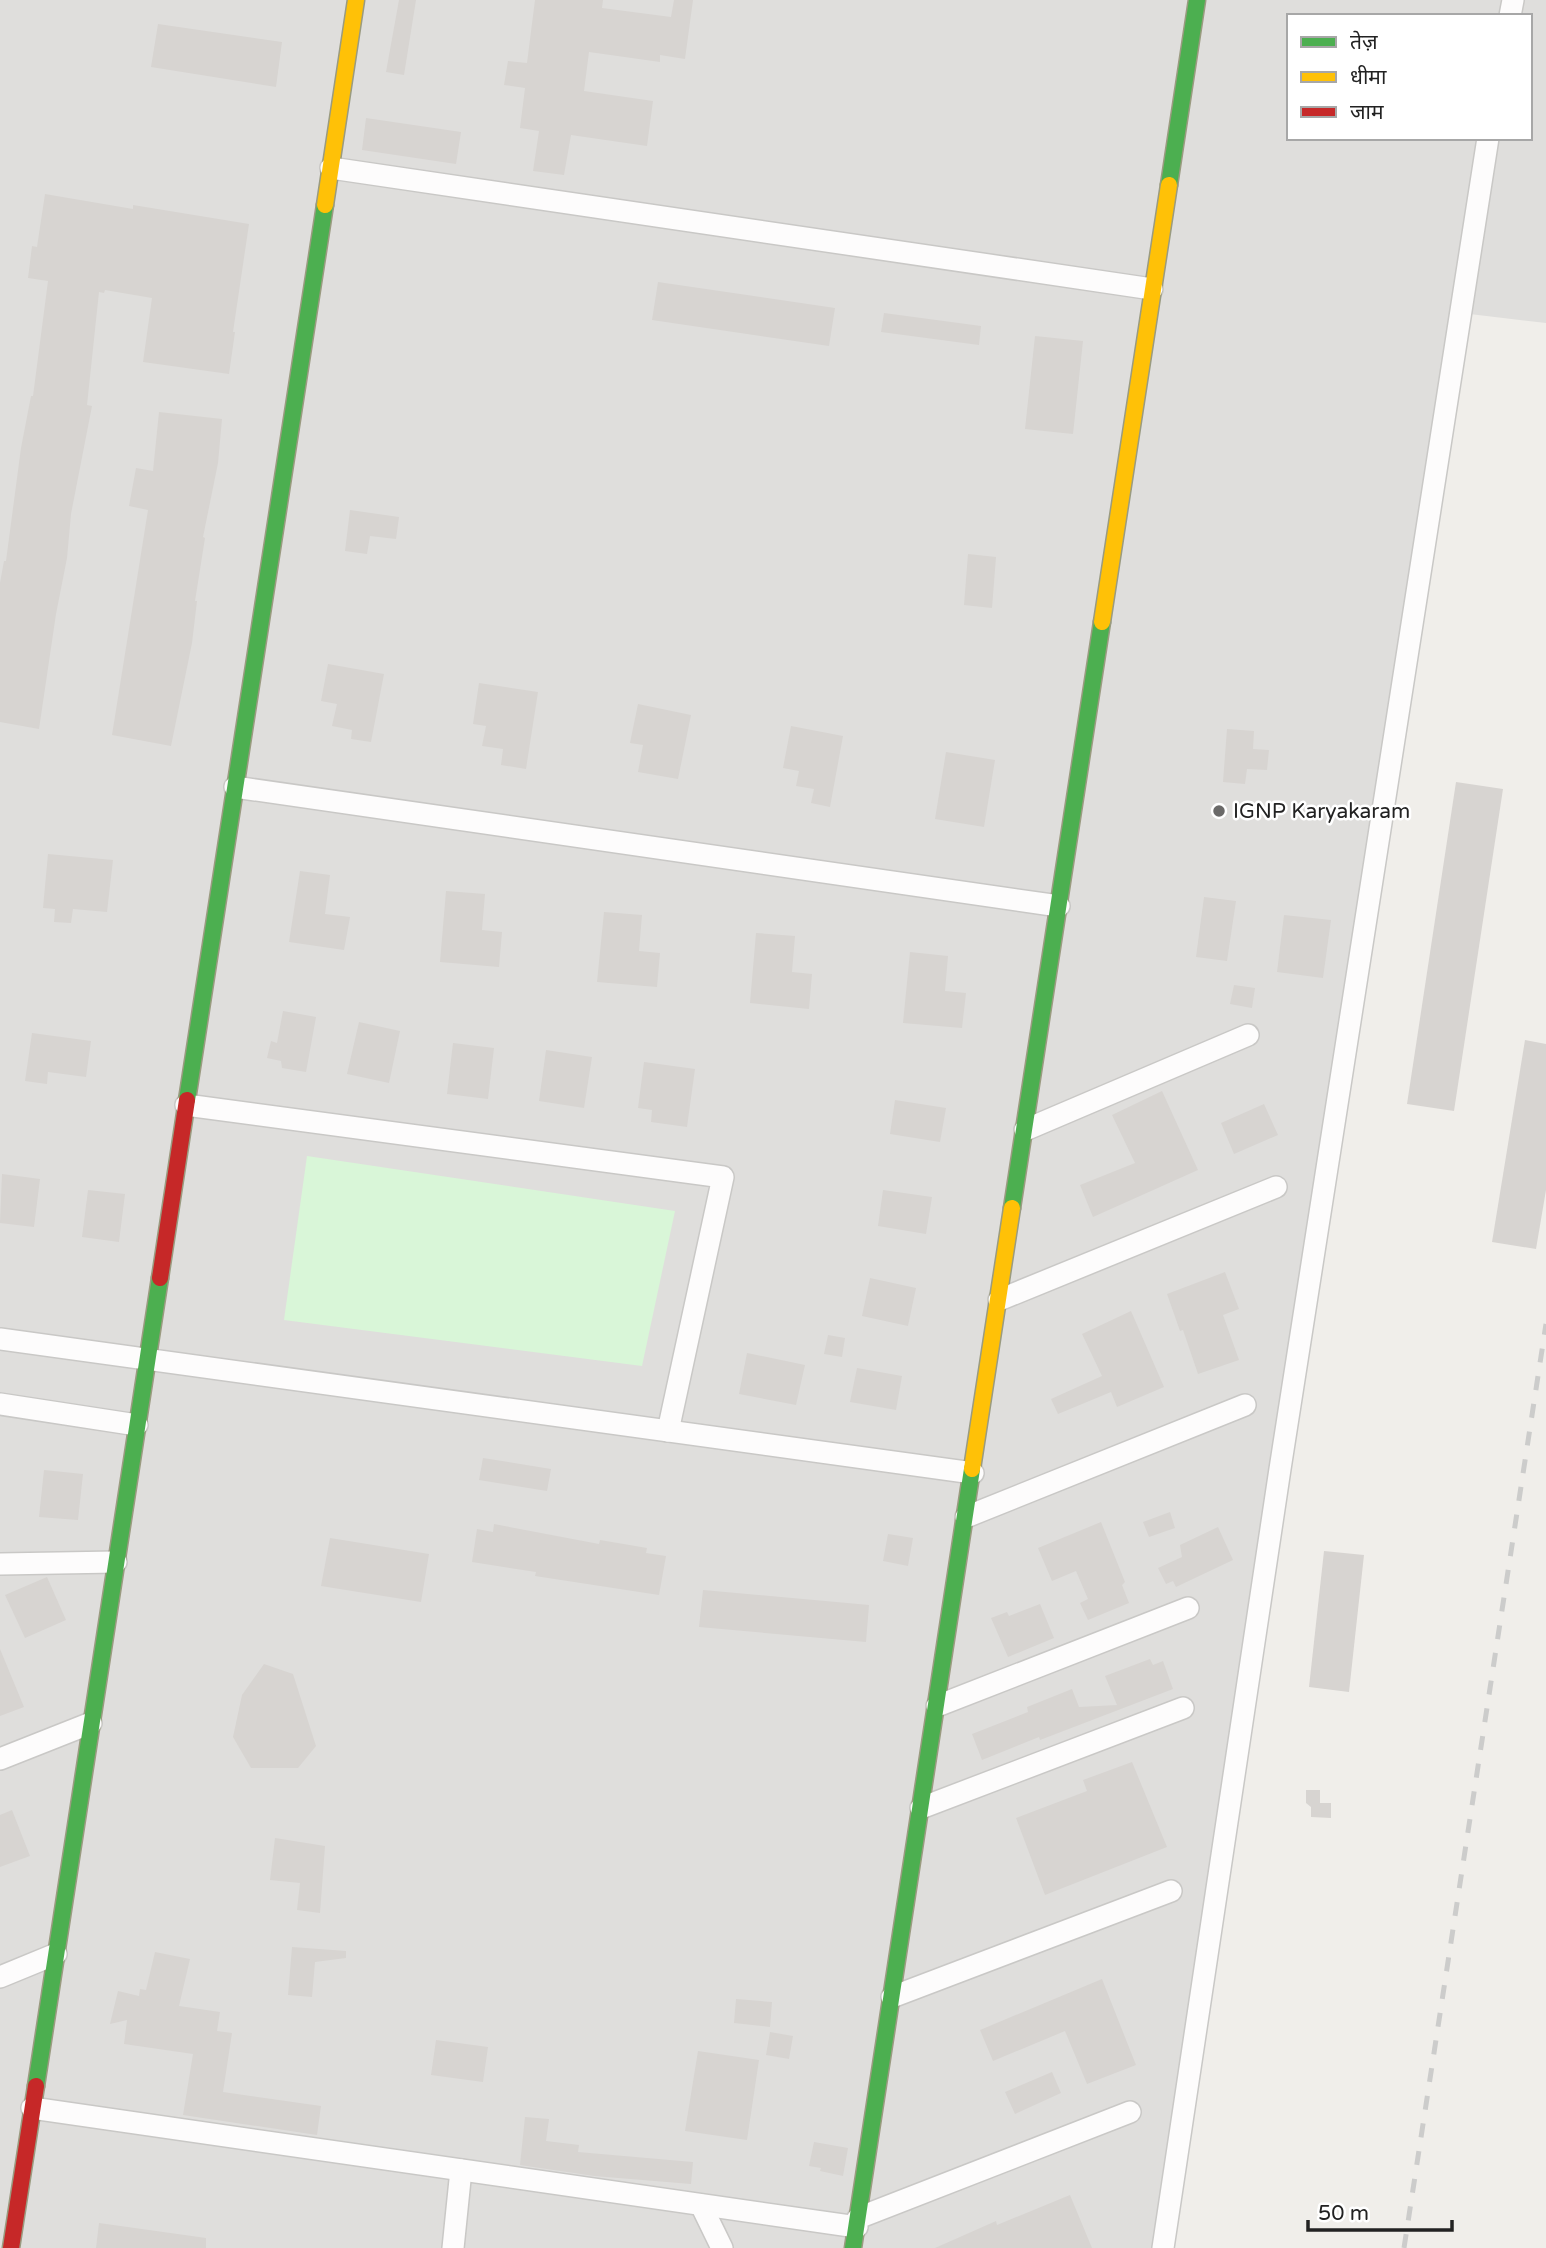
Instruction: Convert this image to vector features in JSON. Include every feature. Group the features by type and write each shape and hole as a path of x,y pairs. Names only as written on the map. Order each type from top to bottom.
{"street":[{"path":"11,2248 356,0"},
{"path":"856,2231 1197,0"},
{"path":"1163,2248 1284,1442 1488,140"},
{"path":"331,168 1152,289"},
{"path":"234,787 1059,906"},
{"path":"1025,1130 1248,1035"},
{"path":"186,1105 723,1177 668,1431"},
{"path":"999,1300 1276,1187"},
{"path":"0,1339 973,1473"},
{"path":"0,1404 137,1425"},
{"path":"966,1517 1245,1405"},
{"path":"0,1564 116,1562"},
{"path":"937,1706 1188,1608"},
{"path":"921,1808 1183,1708"},
{"path":"0,1759 91,1723"},
{"path":"892,1997 1171,1891"},
{"path":"0,1977 55,1954"},
{"path":"32,2108 701,2205 856,2231 1130,2112"},
{"path":"453,2248 461,2170"},
{"path":"0,2190 21,2182"},
{"path":"701,2205 722,2248"}],"shaded area":[{"path":"0,0 1546,0 1546,323 1453,312 1155,2248 0,2248"}],"green space":[{"path":"307,1156 675,1211 642,1366 284,1320"}],"building":[{"path":"399,0 416,0 404,75 386,72"},
{"path":"535,0 603,0 602,8 671,17 674,0 693,0 685,59 660,55 660,62 589,52 584,91 653,101 647,146 571,135 564,175 533,171 539,131 520,128 525,88 504,85 508,61 527,63"},
{"path":"158,24 282,42 276,87 151,67"},
{"path":"366,118 461,132 456,164 362,150"},
{"path":"45,194 249,224 229,374 143,362 152,298 105,290 104,293 99,292 87,405 92,406 71,514 67,558 39,729 0,722 0,583 6,561 21,448 33,396 48,281 28,278 32,246 37,247"},
{"path":"658,282 835,308 829,346 652,320"},
{"path":"884,313 981,326 979,345 881,332"},
{"path":"1035,336 1083,341 1073,434 1025,429"},
{"path":"159,412 222,419 218,463 203,537 192,643 171,746 112,735 148,510 129,506 136,468 153,471"},
{"path":"350,510 399,517 396,539 370,536 367,554 345,551"},
{"path":"968,554 996,557 992,608 964,605"},
{"path":"328,664 384,674 371,742 351,739 352,730 332,726 337,704 321,701"},
{"path":"479,683 538,692 526,769 501,765 503,749 482,746 486,726 473,724"},
{"path":"638,704 691,715 678,779 638,772 643,745 630,743"},
{"path":"791,726 843,736 830,807 811,803 814,789 796,786 799,771 783,768"},
{"path":"1227,729 1254,731 1253,749 1269,750 1267,770 1247,769 1245,784 1223,782"},
{"path":"946,752 995,760 984,827 935,819"},
{"path":"1456,782 1503,789 1454,1111 1407,1104"},
{"path":"48,854 113,860 107,912 73,909 71,923 54,922 55,909 43,908"},
{"path":"300,871 330,875 325,914 350,917 344,950 289,942"},
{"path":"446,891 485,894 482,930 502,932 499,967 440,962"},
{"path":"1204,897 1236,901 1227,961 1196,957"},
{"path":"604,912 642,915 639,951 660,953 657,987 597,982"},
{"path":"1284,915 1331,920 1323,978 1277,972"},
{"path":"756,933 795,936 792,972 812,974 809,1009 750,1003"},
{"path":"910,952 948,956 945,991 966,993 962,1028 903,1023"},
{"path":"1234,985 1255,988 1252,1008 1230,1004"},
{"path":"283,1011 316,1017 306,1072 282,1068 281,1061 267,1058 271,1041 277,1043"},
{"path":"359,1022 400,1031 389,1083 347,1074"},
{"path":"32,1033 91,1041 86,1077 48,1072 47,1084 25,1081"},
{"path":"1525,1040 1546,1044 1546,1190 1536,1249 1492,1242"},
{"path":"453,1043 494,1048 488,1099 447,1094"},
{"path":"546,1050 592,1057 584,1108 539,1101"},
{"path":"644,1062 695,1069 687,1127 651,1122 652,1110 638,1108"},
{"path":"1162,1091 1198,1170 1093,1217 1080,1185 1135,1163 1112,1115"},
{"path":"895,1100 946,1108 940,1142 890,1134"},
{"path":"1264,1104 1278,1135 1234,1154 1221,1123"},
{"path":"2,1174 40,1179 34,1227 0,1223"},
{"path":"88,1190 125,1194 119,1242 82,1237"},
{"path":"883,1190 932,1197 926,1234 878,1226"},
{"path":"1225,1272 1239,1309 1223,1315 1239,1360 1198,1374 1167,1294"},
{"path":"870,1278 916,1288 908,1326 862,1316"},
{"path":"1131,1311 1164,1387 1117,1407 1111,1392 1058,1414 1051,1399 1102,1376 1082,1334"},
{"path":"828,1335 845,1338 842,1357 824,1354"},
{"path":"747,1353 805,1365 796,1405 739,1394"},
{"path":"857,1368 902,1376 896,1410 850,1402"},
{"path":"483,1458 551,1469 547,1491 479,1480"},
{"path":"44,1470 83,1474 78,1520 39,1517"},
{"path":"1170,1512 1175,1528 1149,1537 1143,1522"},
{"path":"1101,1522 1125,1582 1122,1585 1129,1603 1088,1620 1080,1603 1088,1599 1076,1571 1052,1581 1038,1548"},
{"path":"494,1524 599,1544 600,1540 647,1548 646,1553 666,1556 659,1595 535,1576 536,1572 472,1562 477,1529 493,1532"},
{"path":"1218,1527 1233,1560 1176,1587 1173,1581 1166,1584 1158,1568 1182,1557 1180,1545"},
{"path":"888,1534 913,1538 908,1566 883,1561"},
{"path":"330,1538 429,1554 421,1602 321,1586"},
{"path":"1324,1551 1364,1555 1349,1692 1309,1687"},
{"path":"47,1577 66,1620 25,1638 5,1595"},
{"path":"703,1590 869,1605 866,1642 699,1627"},
{"path":"1040,1604 1054,1638 1008,1657 991,1618 1007,1612 1009,1616"},
{"path":"0,1649 24,1707 0,1716"},
{"path":"1150,1659 1153,1665 1163,1661 1173,1689 982,1760 972,1734 1028,1712 1027,1707 1072,1689 1079,1707 1117,1705 1105,1676"},
{"path":"264,1664 293,1674 316,1746 298,1768 251,1768 233,1737 242,1695"},
{"path":"1132,1762 1167,1847 1045,1895 1016,1818 1087,1791 1083,1780"},
{"path":"1306,1790 1320,1790 1320,1803 1331,1803 1331,1818 1311,1817 1311,1807 1306,1803"},
{"path":"12,1810 30,1856 0,1867 0,1815"},
{"path":"275,1838 325,1846 320,1913 297,1910 300,1883 270,1880"},
{"path":"292,1947 346,1951 346,1958 315,1962 312,1997 288,1995"},
{"path":"155,1952 190,1959 179,2006 220,2012 217,2031 232,2033 223,2092 321,2106 317,2135 183,2115 193,2054 124,2044 127,2020 110,2024 118,1991 139,1996 140,1989 146,1990"},
{"path":"1102,1979 1136,2065 1087,2084 1065,2031 993,2061 980,2030"},
{"path":"736,1999 772,2002 770,2027 734,2023"},
{"path":"770,2032 793,2036 789,2059 766,2055"},
{"path":"436,2040 488,2047 483,2082 431,2075"},
{"path":"698,2051 759,2060 747,2140 685,2131"},
{"path":"1052,2072 1061,2093 1015,2114 1005,2092"},
{"path":"525,2117 549,2119 546,2141 579,2145 578,2152 693,2162 691,2184 594,2176 520,2165"},
{"path":"814,2142 848,2148 843,2176 809,2166"},
{"path":"1070,2195 1092,2248 935,2248 996,2221 997,2225"},
{"path":"99,2223 206,2238 206,2248 96,2248"}],"railway":[{"path":"1404,2248 1546,1324"}],"traffic: fast":[{"path":"1169,185 1197,0"},
{"path":"187,1100 325,205"},
{"path":"1012,1208 1102,622"},
{"path":"36,2086 160,1278"},
{"path":"853,2248 972,1469"}],"traffic: slow":[{"path":"325,205 356,0"},
{"path":"1102,622 1169,185"},
{"path":"972,1469 1012,1208"}],"traffic: jam":[{"path":"160,1278 187,1100"},
{"path":"11,2248 36,2086"}],"place":[{"name":"IGNP Karyakaram","path":"1219,811"}]}
